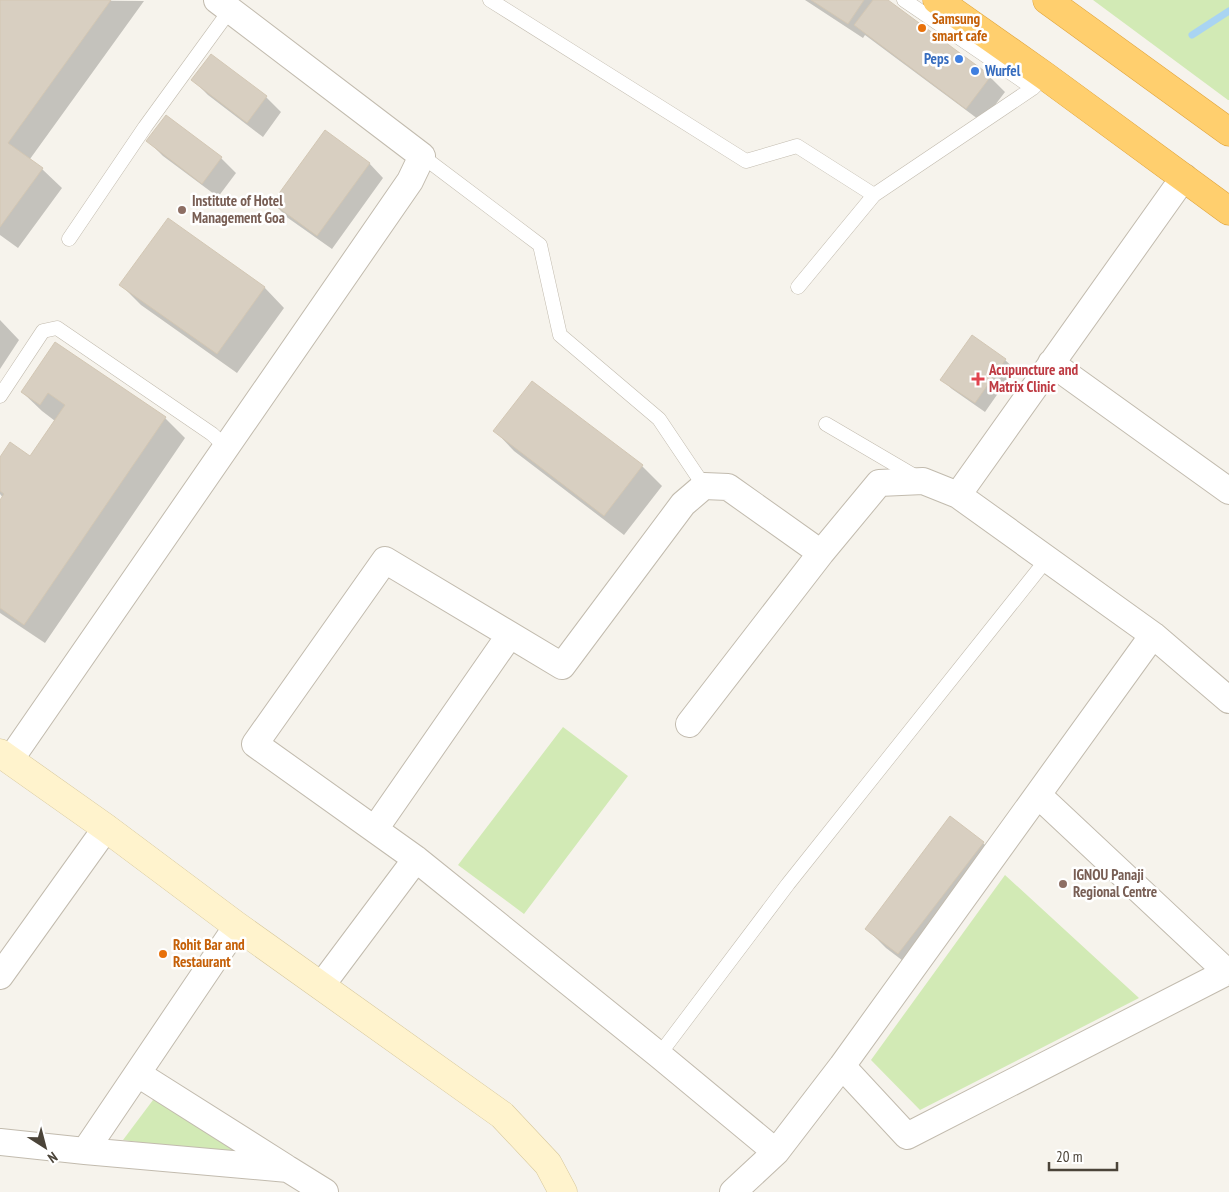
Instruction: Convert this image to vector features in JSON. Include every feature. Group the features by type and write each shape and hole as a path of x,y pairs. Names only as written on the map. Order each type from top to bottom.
{"highway":[{"path":"938,0 1039,82 1184,177 1229,211"},
{"path":"1047,0 1229,132"}],"street":[{"path":"223,5 422,156 410,181 226,448 5,756 106,828 237,926 502,1115 548,1164 562,1192"},
{"path":"958,494 1184,177"},
{"path":"1051,363 1229,491"},
{"path":"689,724 821,554 879,483 923,481 958,494 1153,635 1229,700"},
{"path":"776,1152 416,859 256,744 385,560 562,666 683,504 704,486 728,487 821,554"},
{"path":"733,1192 776,1152 842,1066 1153,635"},
{"path":"375,829 509,636"},
{"path":"842,1066 907,1136 1228,972 1038,794"},
{"path":"0,976 106,828"},
{"path":"321,986 416,859"},
{"path":"85,1151 237,926"},
{"path":"138,1074 325,1192"},
{"path":"0,1142 288,1169"}],"lane":[{"path":"490,0 746,161 797,146 874,195"},
{"path":"798,287 874,195 1039,82 904,0"},
{"path":"69,239 145,127 223,5"},
{"path":"422,156 540,245 560,335 659,420 704,486"},
{"path":"0,396 43,331 57,328 212,434 226,448"},
{"path":"826,424 923,481"},
{"path":"659,1055 788,884 1048,559"}],"green space":[{"path":"1093,0 1229,0 1229,100 1228,100"},
{"path":"563,727 628,776 524,914 458,865"},
{"path":"1005,875 1139,998 920,1110 871,1060"},
{"path":"156,1096 245,1157 123,1140"}],"building":[{"path":"0,0 111,0 8,143 43,168 0,227"},
{"path":"811,0 864,0 848,24"},
{"path":"873,0 888,0 991,76 966,109 854,25"},
{"path":"211,54 267,96 247,123 191,80"},
{"path":"166,115 222,157 202,184 146,141"},
{"path":"325,130 370,163 317,236 272,203"},
{"path":"168,218 265,287 217,354 119,285"},
{"path":"972,335 1006,359 975,403 940,380"},
{"path":"55,342 166,417 24,625 0,608 0,500 4,494 0,491 0,457 10,442 30,456 65,405 48,393 40,405 21,392"},
{"path":"532,381 643,465 604,516 493,431"},
{"path":"950,816 984,842 898,954 865,929"}],"waterway":[{"path":"1192,35 1229,11"}],"place":[{"name":"Samsung smart cafe","path":"922,28"},
{"name":"Peps","path":"959,59"},
{"name":"Wurfel","path":"975,71"},
{"name":"Institute of Hotel Management Goa","path":"182,210"},
{"name":"Acupuncture and Matrix Clinic","path":"978,379"},
{"name":"IGNOU Panaji Regional Centre","path":"1063,884"},
{"name":"Rohit Bar and Restaurant","path":"163,954"}]}
